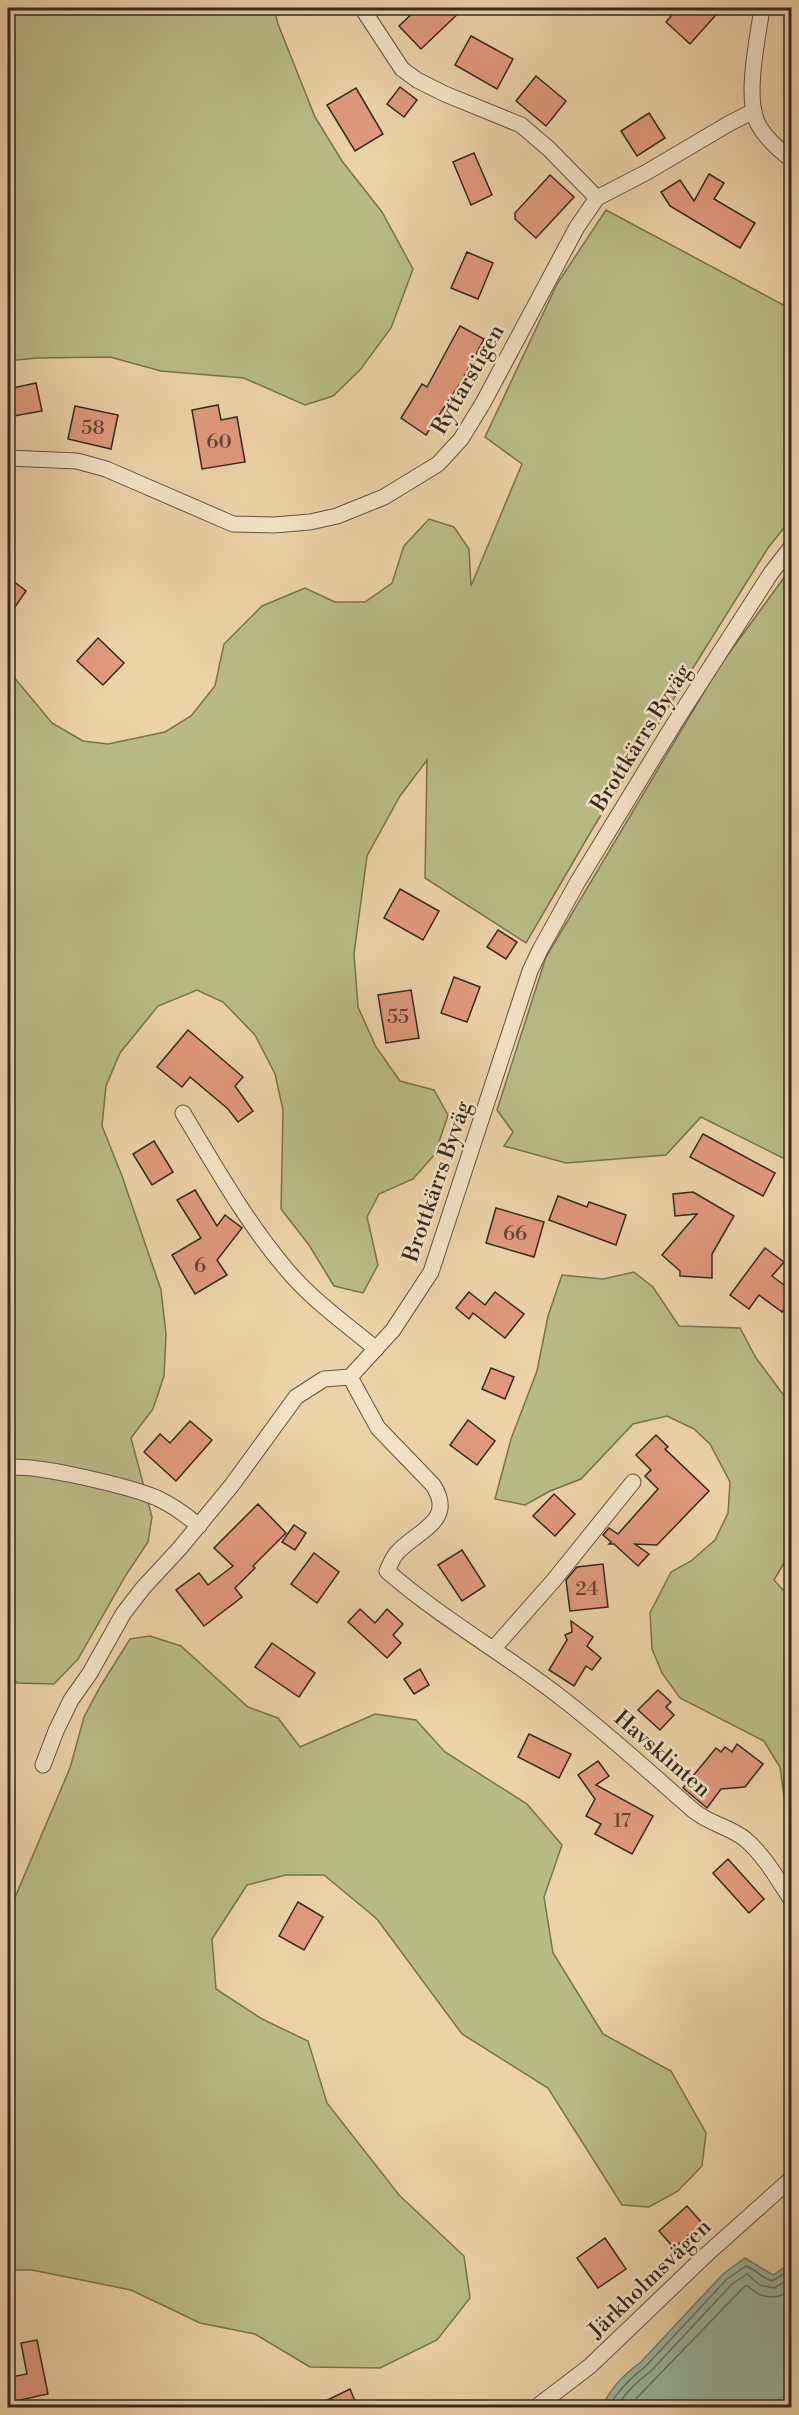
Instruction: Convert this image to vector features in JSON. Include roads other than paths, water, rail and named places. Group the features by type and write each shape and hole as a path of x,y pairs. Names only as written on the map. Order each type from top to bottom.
{"street":[{"path":"362,8 402,69 417,80 445,94 521,125 549,149 597,198"},
{"path":"762,8 753,67 754,111 757,123 763,132 792,159"},
{"name":"Ryttarstigen","path":"8,458 77,461 106,469 233,524 274,525 310,522 337,516 384,497 438,464 461,439 483,403 587,209 597,198 754,111"},
{"name":"Brottkärrs Byväg","path":"350,1377 393,1330 431,1272 530,970 540,950 577,883 668,734 765,582 792,546"},
{"path":"183,1113 246,1216 273,1254 312,1296 376,1349"},
{"path":"43,1765 71,1701 90,1673 123,1614 143,1588 199,1526 258,1452 282,1414 296,1397 324,1379 350,1377"},
{"name":"Havsklinten","path":"350,1377 378,1428 440,1495 439,1515 427,1529 397,1553 387,1571 422,1601 494,1648 609,1735 697,1813 745,1839 765,1860 792,1901"},
{"path":"8,1468 43,1469 140,1492 175,1508 199,1526"},
{"path":"494,1648 554,1580 633,1482"},
{"name":"Järkholmsvägen","path":"535,2408 590,2366 707,2254 792,2178"}],"water":[{"path":"745,2258 773,2275 791,2263 791,2407 602,2407 613,2388 623,2377 641,2362 723,2274"}]}
